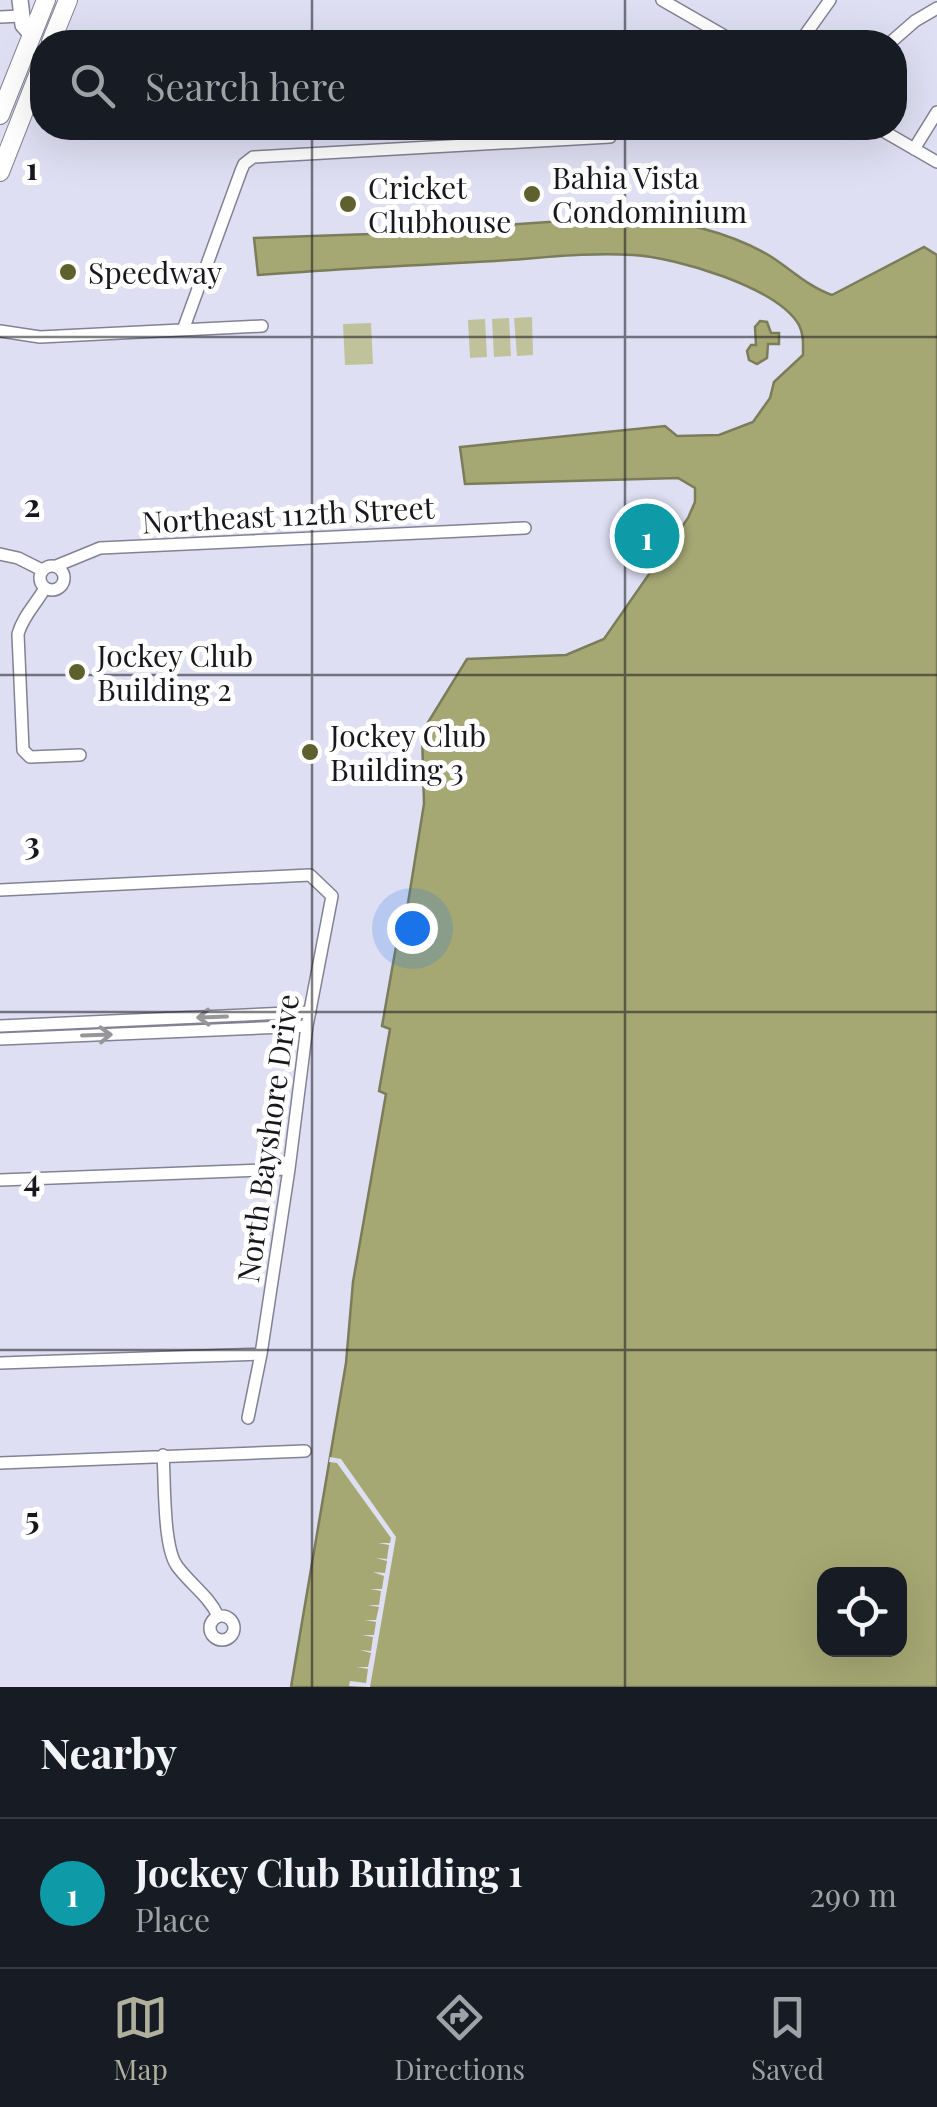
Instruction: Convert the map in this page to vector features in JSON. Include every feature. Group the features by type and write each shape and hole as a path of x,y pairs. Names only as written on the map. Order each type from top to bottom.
{"main road":[{"path":"34,30 46,0"},
{"path":"56,30 68,0"},
{"path":"0,115 30,40"},
{"path":"0,172 30,96"}],"street":[{"path":"662,0 714,30"},
{"path":"809,30 830,0"},
{"path":"0,17 20,8 23,25 30,33"},
{"path":"905,30 937,8"},
{"path":"914,149 937,112"},
{"path":"183,330 241,171 252,158 545,140"},
{"path":"899,140 937,162"},
{"path":"0,331 40,337 262,326"},
{"name":"Northeast 112th Street","path":"56,566 100,548 525,528"},
{"path":"0,554 42,570"},
{"path":"56,566 62,572 62,584 57,589 45,588 40,582 42,570 56,566"},
{"path":"45,588 22,619 18,634 23,750 30,756 80,755"},
{"name":"North Bayshore Drive","path":"0,890 310,875 332,896 307,1026 289,1169 248,1418"},
{"path":"0,1026 310,1012"},
{"path":"0,1039 307,1026"},
{"path":"0,1180 289,1169"},
{"path":"0,1363 261,1354"},
{"path":"0,1463 305,1451"},
{"path":"163,1455 169,1550 175,1564 214,1606 218,1616"}],"shaded area":[{"path":"636,216 734,239 765,253 832,295 924,247 937,255 937,1687 291,1687 346,1363 353,1282 386,1094 379,1091 390,1029 382,1026 397,941 402,940 424,804 422,732 467,659 566,655 604,639 688,518 695,502 695,488 678,478 465,484 460,447 665,426 677,436 719,435 753,422 770,398 774,382 803,355 799,325 770,298 724,276 674,261 616,254 582,255 258,275 254,238"},
{"path":"532,317 533,355 517,356 514,318"},
{"path":"509,318 511,356 494,357 492,319"},
{"path":"485,319 487,357 470,358 468,320"},
{"path":"760,321 767,322 771,333 779,333 779,344 768,344 767,358 757,364 749,360 747,351 756,345 755,327"},
{"path":"371,323 373,364 345,365 343,324"}],"pier":[{"path":"330,1457 341,1459 396,1537 370,1687 349,1686 350,1681 366,1683 368,1669 357,1667 368,1667 371,1653 360,1650 371,1651 373,1637 362,1635 374,1635 376,1622 365,1620 376,1620 379,1607 368,1605 379,1605 381,1591 370,1589 382,1589 384,1576 373,1572 385,1573 387,1561 376,1558 387,1559 389,1545 378,1543 390,1543 391,1538 337,1463 329,1462"}],"place":[{"name":"Bahia Vista Condominium","path":"532,194"},
{"name":"Cricket Clubhouse","path":"348,204"},
{"name":"Speedway","path":"68,272"},
{"name":"Jockey Club Building 1","path":"647,536"},
{"name":"Jockey Club Building 2","path":"77,672"},
{"name":"Jockey Club Building 3","path":"310,752"}]}
